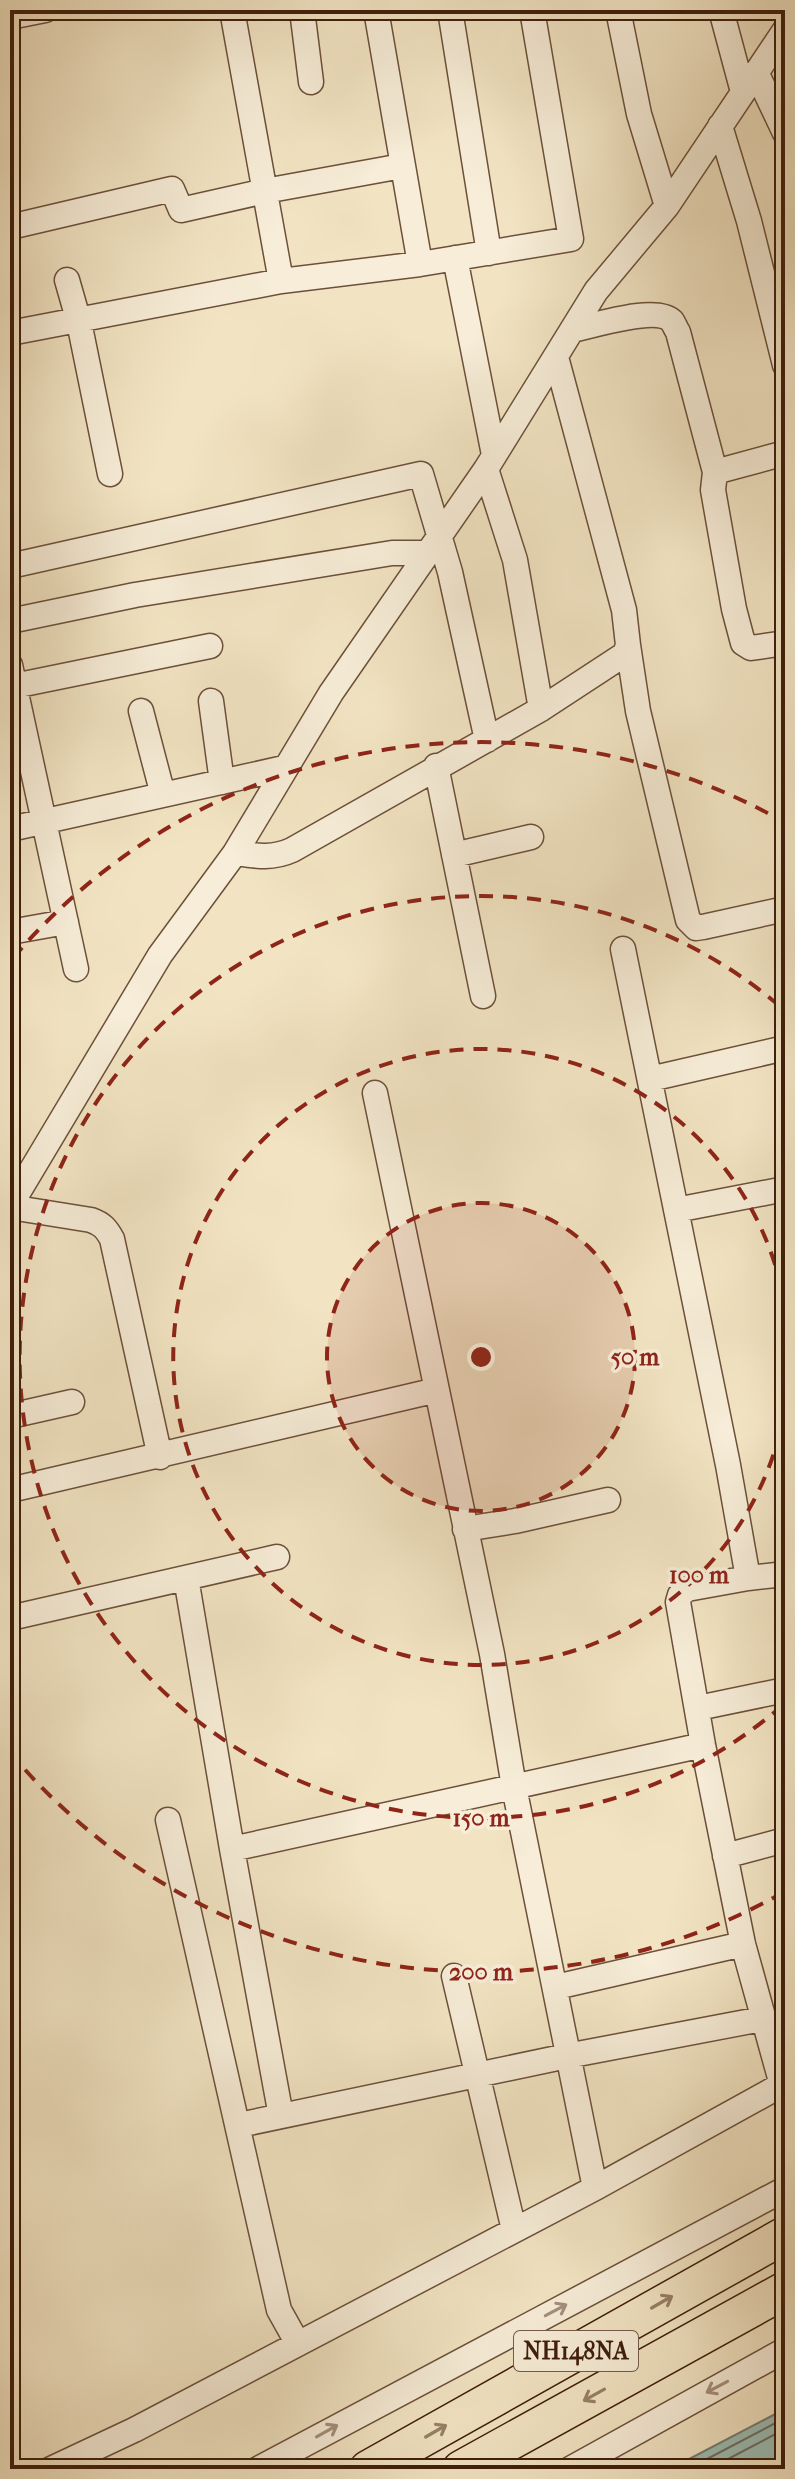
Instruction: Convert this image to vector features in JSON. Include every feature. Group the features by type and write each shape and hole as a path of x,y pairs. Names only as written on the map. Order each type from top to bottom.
{"highway":[{"name":"NH148NA","path":"368,2469 785,2235"},
{"name":"NH148NA","path":"461,2469 785,2290"}],"street":[{"path":"10,17 45,10"},
{"path":"232,10 281,281"},
{"path":"302,10 311,82"},
{"path":"376,10 420,264"},
{"path":"450,10 489,253"},
{"path":"10,333 281,281 420,264 571,239 532,10"},
{"path":"618,10 639,114 667,206"},
{"path":"721,10 750,82 785,133"},
{"path":"160,1457 107,1229 91,1220 10,1207 160,955 235,853 331,693 490,462 596,291 667,206 785,30"},
{"path":"720,126 749,221 785,365"},
{"path":"10,227 172,189 181,210 402,166"},
{"path":"455,258 490,462 515,560 541,709"},
{"path":"67,280 79,322 110,474"},
{"path":"572,330 642,315 663,316 672,322 678,332 715,472 713,490 743,643 751,648 785,643"},
{"path":"556,357 624,610 638,711 688,920 696,928 785,909"},
{"path":"715,472 785,453"},
{"path":"10,566 421,474 434,545 487,740"},
{"path":"10,621 135,595 434,545"},
{"path":"235,853 266,857 281,855 541,709 616,661 625,654 628,645"},
{"path":"76,969 44,823 20,761 12,676 210,646"},
{"path":"211,701 222,782"},
{"path":"141,711 163,795"},
{"path":"436,766 483,996"},
{"path":"10,829 284,768"},
{"path":"454,855 531,837"},
{"path":"10,932 66,922"},
{"path":"623,949 728,1465 748,1578"},
{"path":"650,1079 785,1048"},
{"path":"375,1093 492,1654 514,1787 595,2188"},
{"path":"676,1210 785,1189"},
{"path":"10,1490 437,1390"},
{"path":"10,1416 72,1402"},
{"path":"465,1529 608,1500"},
{"path":"10,1618 277,1557"},
{"path":"51,2469 134,2430 595,2188 783,2084 743,1944 678,1602 687,1589 785,1574"},
{"path":"186,1578 281,2116"},
{"path":"698,1708 785,1690"},
{"path":"232,1849 703,1745"},
{"path":"168,1820 279,2310 298,2344"},
{"path":"725,1856 785,1840"},
{"path":"556,1987 743,1944"},
{"path":"454,1976 514,2230"},
{"path":"239,2125 567,2056 762,2019"},
{"path":"258,2469 785,2189"},
{"path":"570,2469 785,2350"}],"water":[{"path":"785,2409 785,2469 670,2469"}]}
